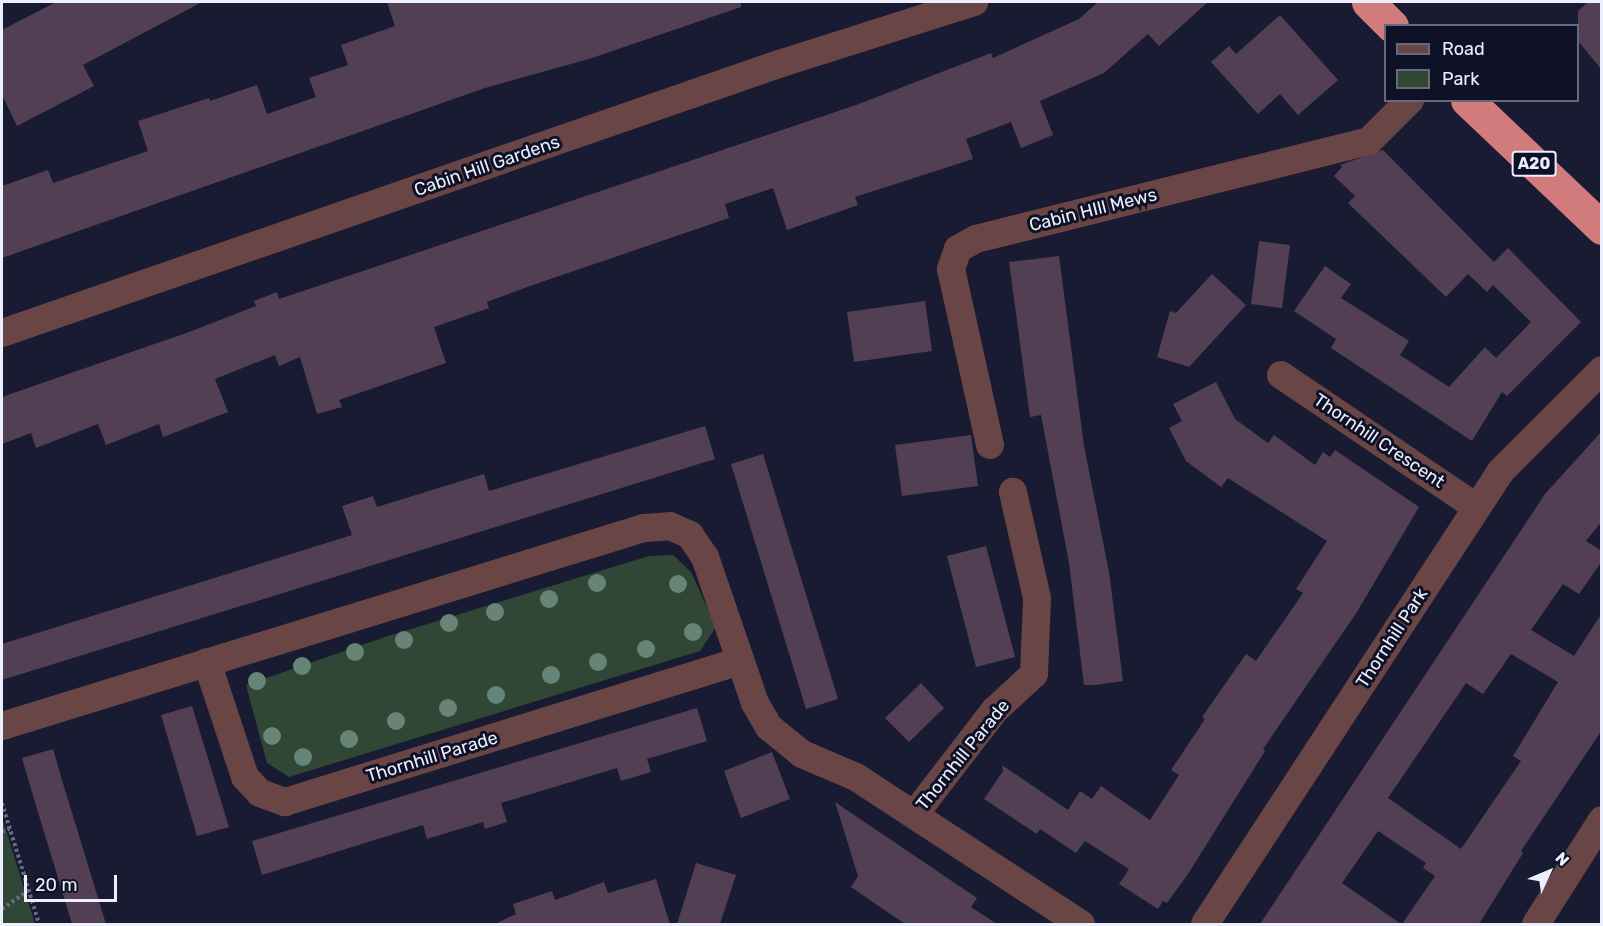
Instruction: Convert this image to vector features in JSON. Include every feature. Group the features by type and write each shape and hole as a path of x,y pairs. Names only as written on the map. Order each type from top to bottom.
{"highway":[{"path":"1368,2 1390,24"},
{"name":"A20","path":"1469,102 1602,228"}],"street":[{"name":"Cabin Hill Gardens","path":"2,333 779,64 974,2"},
{"name":"Cabin HIll Mews","path":"990,445 951,269 958,249 976,239 1369,141 1408,102"},
{"name":"Thornhill Park","path":"1205,924 1501,471 1602,370"},
{"name":"Thornhill Crescent","path":"1281,375 1476,507"},
{"name":"Thornhill Parade","path":"915,815 995,710 1034,674 1037,598 1013,492"},
{"name":"Thornhill Parade","path":"2,726 644,528 670,526 690,535 705,557 755,703 769,727 802,754 856,777 1081,924"},
{"name":"Thornhill Parade","path":"207,662 245,777 260,793 285,802 741,661"},
{"path":"1536,924 1602,820"}],"path":[{"path":"2,803 39,924"},
{"path":"2,832 9,829"},
{"path":"2,909 28,891"}],"green space":[{"path":"673,555 691,572 716,627 700,651 289,777 267,763 246,685 385,637 649,556"},
{"path":"2,817 35,924 2,924"}],"building":[{"path":"56,2 202,2 83,65 94,86 17,126 2,95 2,30"},
{"path":"387,2 741,2 741,7 589,59 485,88 2,258 2,186 48,170 53,183 148,151 138,121 209,98 210,101 257,85 267,114 316,97 309,78 348,65 341,45 395,26"},
{"path":"1098,2 1208,2 1159,46 1148,34 1104,73 1040,101 1053,135 1021,148 1011,122 966,139 973,159 855,197 858,205 787,230 773,188 725,204 729,218 527,287 487,302 489,308 434,327 446,363 339,400 342,407 317,414 300,357 279,366 275,355 215,379 228,412 163,437 159,424 106,445 98,424 36,448 31,433 2,444 2,397 189,332 256,306 254,301 277,292 279,299 856,105 991,53 993,58 1079,19"},
{"path":"1588,2 1602,2 1602,70 1579,42 1578,11"},
{"path":"1280,15 1338,80 1298,115 1280,94 1258,114 1211,62 1229,46 1236,54"},
{"path":"1383,150 1494,262 1508,248 1581,322 1507,396 1502,392 1472,441 1331,348 1336,339 1294,311 1325,266 1351,284 1341,298 1409,341 1400,355 1449,387 1485,347 1496,358 1531,322 1493,285 1487,292 1468,274 1446,297 1348,203 1355,196 1334,176 1342,167 1340,165"},
{"path":"1259,241 1290,245 1282,308 1251,304"},
{"path":"1059,256 1084,446 1109,572 1123,681 1095,685 1084,685 1069,563 1041,415 1030,417 1009,262"},
{"path":"1212,274 1246,305 1189,367 1157,357 1170,311 1176,313"},
{"path":"925,301 932,351 854,362 847,312"},
{"path":"1216,382 1235,419 1268,443 1274,435 1315,465 1323,452 1330,457 1335,450 1419,507 1357,612 1263,749 1265,751 1188,874 1167,903 1163,901 1158,909 1119,884 1129,869 1085,841 1076,853 1040,829 1037,834 984,799 1003,771 1002,765 1068,810 1080,791 1092,799 1101,786 1150,820 1179,775 1171,770 1205,719 1202,717 1246,654 1256,661 1303,593 1296,589 1327,541 1228,478 1221,487 1186,461 1169,428 1182,421 1173,404"},
{"path":"705,426 715,459 2,680 2,644 352,535 342,506 373,496 377,507 484,474 489,491"},
{"path":"1602,431 1602,521 1586,541 1602,551 1602,561 1579,594 1563,584 1531,630 1574,656 1602,613 1602,730 1521,851 1523,853 1479,924 1402,924 1435,876 1423,868 1426,863 1378,831 1342,883 1401,924 1260,924 1545,494","holes":["1511,654 1558,682 1513,756 1521,761 1461,849 1388,798 1466,683 1483,694"]},
{"path":"971,435 978,486 902,496 895,445"},
{"path":"763,454 838,699 806,709 731,464"},
{"path":"986,546 1015,657 976,667 947,556"},
{"path":"921,683 944,708 909,742 885,718"},
{"path":"192,706 229,827 197,836 161,715"},
{"path":"697,708 707,741 647,759 651,772 621,781 617,768 501,803 507,822 485,829 483,822 427,839 423,825 262,875 252,841"},
{"path":"53,749 106,924 72,924 31,789 22,758"},
{"path":"772,752 790,799 741,818 724,771"},
{"path":"835,802 977,898 971,907 997,924 905,924 851,887 858,876"},
{"path":"696,863 736,875 720,924 677,924"},
{"path":"656,879 670,924 495,924 516,914 513,904 552,891 555,900 604,882 608,893"}]}
